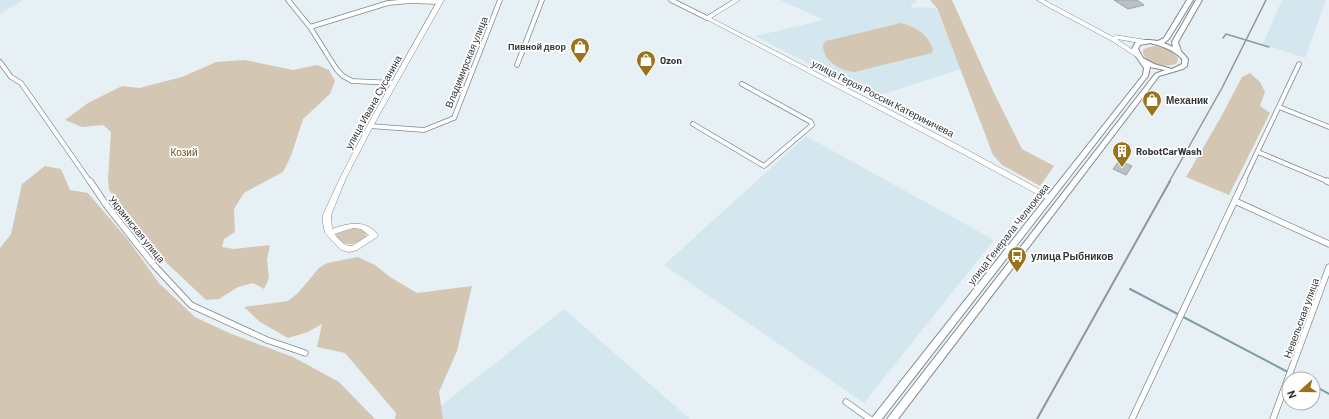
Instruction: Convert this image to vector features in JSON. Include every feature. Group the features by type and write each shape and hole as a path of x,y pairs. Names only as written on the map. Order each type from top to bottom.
{"main road":[{"path":"707,18 737,0"},
{"path":"1040,0 1083,24 1108,35 1125,39 1159,43 1179,51"},
{"path":"1159,43 1166,39 1190,0"},
{"name":"улица Генерала Челнокова","path":"892,419 1157,75 1172,69 1181,68 1186,62 1174,42 1199,0"},
{"name":"улица Ивана Сусанина","path":"329,233 327,215 343,178 370,126 440,1"},
{"name":"улица Героя России Катериничева","path":"707,18 956,146 1050,198"},
{"path":"1108,35 1152,66 1172,69"},
{"path":"1139,57 1135,50 1136,46 1146,42"},
{"name":"улица Генерала Челнокова","path":"876,419 1147,73 1147,68 1139,57"},
{"path":"358,226 368,229 374,235 364,242 349,249 339,245 329,233 343,227 358,226"}],"street":[{"path":"288,0 310,27 337,70 343,76 352,81 394,83"},
{"name":"Владимирская улица","path":"370,126 424,130 454,118 500,0"},
{"path":"517,65 542,0"},
{"path":"671,0 707,18"},
{"path":"310,27 388,3 440,1"},
{"name":"Украинская улица","path":"0,62 12,77 21,83 107,206 152,263 191,305 267,340 305,353"},
{"path":"1132,419 1299,64"},
{"path":"693,124 764,166 812,125 811,122 742,84"},
{"path":"1279,107 1329,127"},
{"path":"1258,152 1329,182"},
{"path":"1235,201 1329,244"},
{"name":"Невельская улица","path":"1274,419 1329,268"},
{"path":"846,402 870,419"}],"shaded area":[{"path":"0,0 23,0 0,14"},
{"path":"780,0 916,0 917,2 911,5 911,7 936,8 961,69 874,97 755,36 824,20"},
{"path":"1282,0 1326,0 1305,58 1263,44"},
{"path":"806,136 994,240 864,403 664,265"},
{"path":"564,309 690,419 424,419"}],"green space":[{"path":"930,0 952,0 994,93 1022,149 1054,166 1040,186 1002,165 993,155 937,8"},
{"path":"901,23 916,29 925,35 933,49 932,53 854,72 838,67 826,56 823,45 826,41"},
{"path":"1155,46 1173,53 1178,58 1177,63 1173,65 1162,65 1146,59 1143,50"},
{"name":"Козий","path":"245,60 293,70 317,65 329,70 335,81 330,94 303,119 291,156 283,172 244,193 234,209 235,232 224,239 222,247 234,249 270,245 267,260 269,278 264,289 253,283 238,287 219,299 206,300 156,253 109,190 108,178 111,132 103,125 82,127 65,120 88,103 122,86 139,88 182,77 216,62"},
{"path":"1250,73 1260,82 1265,92 1260,106 1270,113 1229,195 1186,177 1221,117 1242,77"},
{"path":"45,166 61,169 70,190 88,193 129,241 159,283 195,317 229,333 293,357 339,382 375,419 0,419 0,248 11,234 22,184"},
{"path":"353,228 366,231 366,237 358,242 349,244 341,241 335,233 342,229"},
{"path":"358,257 375,265 390,277 417,293 472,286 457,351 439,392 443,419 395,419 396,413 345,353 317,347 322,324 308,332 288,338 260,322 244,307 288,301 298,293 319,268 327,263"}],"building":[{"path":"1114,0 1137,0 1144,5 1128,9"},
{"name":"RobotCarWash","path":"1119,161 1132,166 1126,175 1113,169"}],"waterway":[{"path":"1223,38 1226,34 1269,47"},
{"path":"1130,289 1286,371"},
{"path":"1321,390 1329,394"}],"railway":[{"path":"1169,182 1222,88 1266,0"},
{"path":"1037,419 1170,181"}],"place":[{"name":"Пивной двор","path":"580,64"},
{"name":"Ozon","path":"646,77"},
{"name":"Механик","path":"1152,117"},
{"name":"RobotCarWash","path":"1122,168"},
{"name":"улица Рыбников","path":"1017,273"}]}
